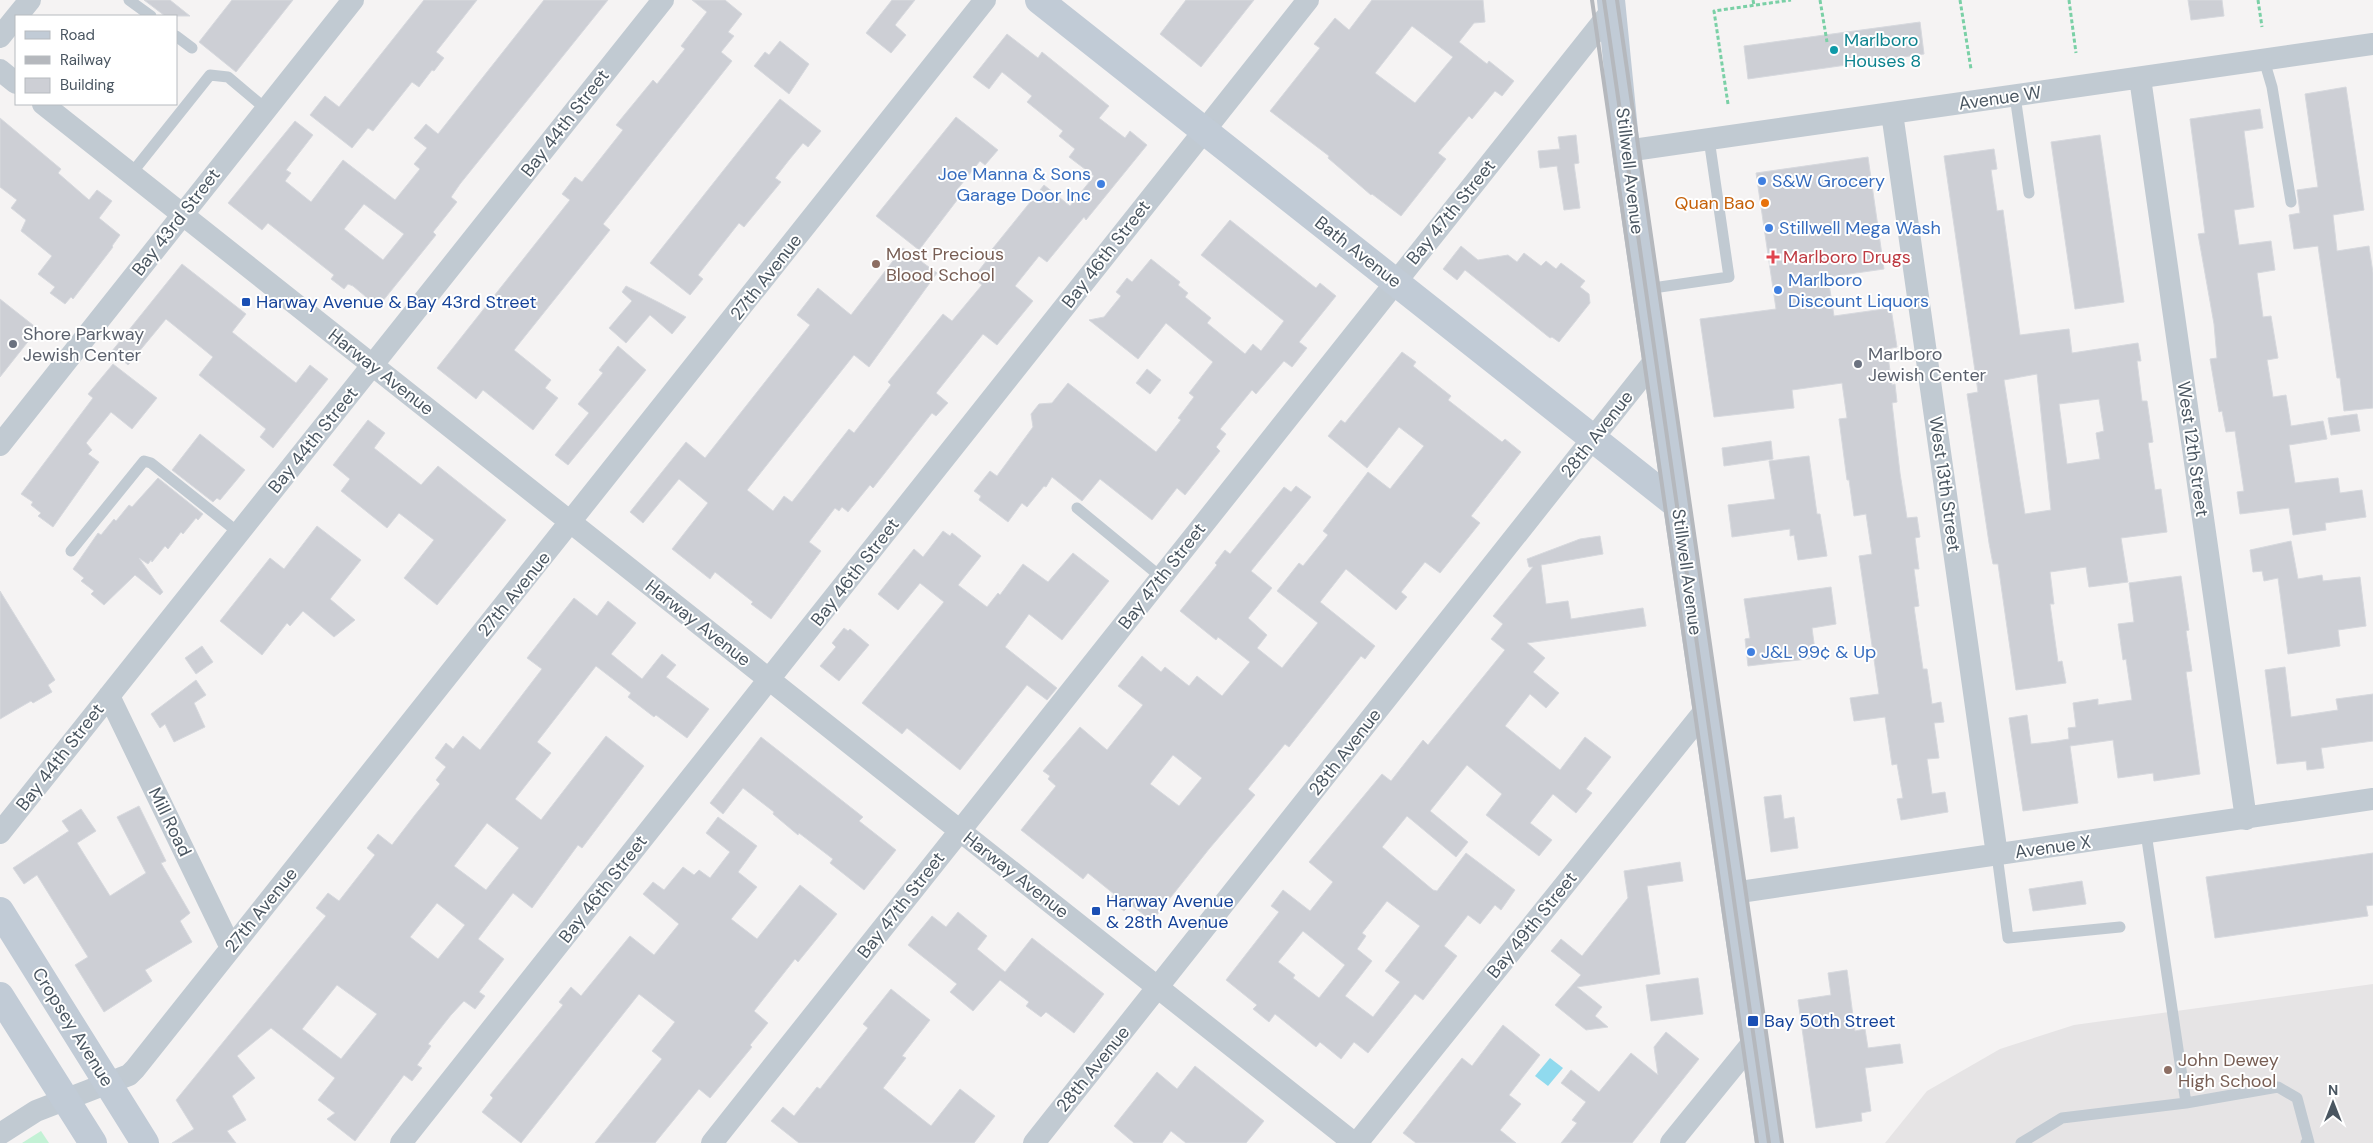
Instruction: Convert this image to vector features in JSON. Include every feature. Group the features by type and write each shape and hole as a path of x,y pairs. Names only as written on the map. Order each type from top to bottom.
{"main road":[{"name":"Bath Avenue","path":"1038,0 1677,505"},
{"name":"Stillwell Avenue","path":"1611,5 1626,151 1769,1143"},
{"name":"Cropsey Avenue","path":"0,911 145,1143"},
{"path":"0,996 93,1143"}],"street":[{"path":"17,15 30,0"},
{"name":"Bay 43rd Street","path":"2,438 353,0"},
{"name":"Bay 44th Street","path":"0,833 663,0"},
{"name":"27th Avenue","path":"0,1134 36,1112 129,1076 135,1070 986,0"},
{"name":"Bay 46th Street","path":"401,1143 1308,0"},
{"name":"Bay 47th Street","path":"712,1143 1395,282 1611,5"},
{"path":"0,38 15,17"},
{"name":"Avenue W","path":"1626,151 2373,44"},
{"path":"0,70 15,82"},
{"name":"West 12th Street","path":"2140,78 2246,819"},
{"name":"Harway Avenue","path":"44,105 1356,1143"},
{"name":"West 13th Street","path":"1892,113 1997,855"},
{"name":"28th Avenue","path":"1034,1143 1656,360"},
{"name":"Mill Road","path":"109,696 231,948"},
{"name":"Bay 49th Street","path":"1356,1143 1707,708"},
{"name":"Avenue X","path":"1733,893 2146,834 2373,799"},
{"path":"1671,1143 1754,1041"}],"lane":[{"path":"130,0 149,15"},
{"path":"178,38 192,48"},
{"path":"2264,60 2272,87 2292,202"},
{"path":"131,174 210,75 228,77 266,109"},
{"path":"2015,96 2029,193"},
{"path":"1646,289 1729,277 1709,139"},
{"path":"71,551 144,461 150,462 193,495 239,534"},
{"path":"1077,508 1161,577"},
{"path":"2146,834 2186,1103"},
{"path":"1997,855 2008,938 2120,927"},
{"path":"2021,1143 2062,1118 2186,1103 2278,1087 2297,1098 2308,1143 2306,1143"}],"path":[{"path":"1753,0 1754,5"},
{"path":"1728,104 1714,12 1791,0"},
{"path":"1820,0 1827,42"},
{"path":"1960,0 1971,69"},
{"path":"2068,0 2076,53"},
{"path":"2258,0 2262,27"}],"shaded area":[{"name":"John Dewey High School","path":"2373,984 2373,1143 1885,1143 1927,1091 2000,1049 2074,1025"}],"green space":[{"path":"41,1131 49,1143 22,1143"}],"water":[{"path":"1550,1058 1563,1068 1548,1086 1535,1076"}],"building":[{"path":"144,0 170,0 190,16 178,15 164,15"},
{"path":"232,0 293,0 236,72 199,42"},
{"path":"424,0 477,0 436,52 444,58 434,71 432,70 419,87 412,82 373,131 368,128 352,148 310,115 325,96 339,107"},
{"path":"544,0 608,0 460,184 451,197 457,202 433,232 436,235 378,307 353,286 348,284 344,289 331,279 334,275 268,223 262,230 228,203 295,121 313,135 286,170 291,173 285,181 311,202 343,160 395,200 420,169 414,164 427,148 414,138 426,124 438,134","holes":["364,204 404,234 383,260 344,229"]},
{"path":"692,0 725,0 742,14 728,32 734,36 721,52 732,61 603,224 610,230 514,350 551,380 545,388 558,398 533,430 483,390 476,399 437,368 570,200 562,194 575,177 582,182 623,130 616,125 653,80 657,84 685,49 681,46 707,12"},
{"path":"892,0 915,0 895,25 906,35 891,53 866,33"},
{"path":"1186,0 1254,0 1201,67 1160,34"},
{"path":"1372,0 1483,0 1485,22 1474,23 1459,42 1487,64 1489,61 1514,81 1502,96 1495,91 1472,119 1469,116 1438,153 1446,159 1401,216 1371,195 1328,158 1329,156 1270,111 1320,48 1314,44 1335,18 1349,30","holes":["1412,26 1453,57 1415,103 1375,73"]},
{"path":"2188,0 2222,0 2224,16 2191,20"},
{"name":"Marlboro Houses 8","path":"1920,22 1924,54 1748,79 1744,46"},
{"path":"1007,34 1038,58 1042,52 1109,106 1099,118 1125,138 1130,131 1147,145 1086,220 1084,217 1047,262 1039,256 1015,286 1033,301 997,345 983,334 936,393 948,403 936,416 932,413 873,488 870,485 848,512 842,507 839,511 835,508 809,542 821,551 771,619 715,572 710,579 672,549 708,503 679,479 643,523 630,512 686,442 705,458 810,325 797,315 818,288 851,315 903,248 937,273 869,367 854,355 747,490 773,511 784,496 792,502 849,429 854,433 891,385 888,382 943,314 952,321 982,285 973,278 987,260 985,258 1044,185 1070,206 1094,176 1069,157 1075,149 1059,136 1063,131 1027,102 1032,96 1002,72 989,89 973,77"},
{"path":"780,41 809,64 789,94 754,66 765,52 769,55"},
{"path":"2346,87 2364,210 2333,215 2337,251 2369,246 2373,273 2373,408 2344,411 2340,378 2337,378 2318,246 2294,249 2289,215 2300,213 2297,190 2318,187 2305,94"},
{"path":"780,99 821,131 808,147 803,143 789,160 775,178 781,182 744,227 739,223 698,275 703,279 690,295 650,263"},
{"path":"2260,109 2263,128 2244,131 2254,207 2234,210 2239,245 2271,241 2275,270 2257,273 2263,317 2271,316 2278,358 2267,360 2273,397 2286,395 2291,426 2323,421 2327,439 2289,445 2295,483 2338,478 2340,493 2362,490 2366,517 2325,523 2326,530 2293,535 2289,508 2240,514 2237,492 2244,491 2235,431 2226,432 2222,411 2219,412 2210,359 2217,358 2214,324 2198,234 2205,233 2190,119"},
{"path":"956,117 998,150 985,165 980,161 956,191 961,195 919,250 876,216"},
{"path":"0,118 61,169 58,173 89,200 97,190 112,201 99,218 120,235 73,299 71,297 65,304 50,293 55,287 38,274 52,256 21,231 26,220 11,208 17,200 0,187"},
{"path":"1576,135 1579,163 1574,164 1580,208 1564,210 1557,166 1540,168 1538,151 1560,149 1558,137"},
{"path":"2100,135 2124,302 2075,309 2051,142"},
{"path":"1994,149 1997,169 1991,170 1997,211 2003,210 2020,335 2069,329 2072,353 2138,343 2141,361 2137,361 2142,401 2147,401 2153,442 2148,443 2155,490 2161,489 2167,532 2121,538 2128,582 2089,587 2086,567 2050,572 2054,604 2050,604 2058,662 2062,661 2066,683 2016,690 1998,564 1993,564 1989,543 1967,394 1978,392 1944,156","holes":["2037,374 2051,510 2025,514 2004,380","2099,399 2104,431 2096,433 2100,459 2067,464 2059,404"]},
{"path":"1868,157 1884,269 1828,277 1834,316 1891,308 1897,347 1887,349 1892,385 1895,384 1897,402 1892,403 1900,473 1907,518 1917,517 1920,537 1915,538 1919,569 1914,569 1919,606 1914,607 1923,669 1927,669 1932,704 1941,702 1944,722 1934,723 1939,758 1927,759 1932,794 1945,792 1948,812 1901,820 1897,799 1903,798 1897,764 1892,765 1885,717 1854,721 1850,698 1879,694 1859,556 1872,554 1866,514 1854,516 1849,480 1847,480 1839,419 1847,418 1842,383 1792,390 1794,408 1714,417 1700,319 1776,309 1756,173"},
{"path":"1230,220 1316,288 1320,283 1336,296 1299,342 1307,348 1292,367 1284,361 1256,394 1252,390 1220,429 1226,434 1216,447 1220,451 1185,495 1177,488 1152,520 1100,479 1082,501 1052,477 1046,487 1044,486 1027,507 1022,503 1008,522 979,500 981,496 974,491 990,471 997,476 1033,427 1031,414 1039,404 1052,403 1068,383 1156,452 1181,420 1178,418 1194,397 1189,393 1213,362 1166,323 1138,359 1089,320 1104,317 1121,296 1116,292 1127,278 1132,282 1151,259 1180,282 1178,285 1188,293 1185,297 1211,318 1207,323 1245,354 1253,344 1261,351 1284,321 1201,255"},
{"path":"1461,246 1478,260 1508,255 1517,262 1524,253 1541,266 1546,261 1556,269 1561,263 1585,281 1580,287 1589,294 1590,303 1559,342 1552,337 1550,338 1465,270 1457,280 1443,269"},
{"path":"182,264 246,314 232,332 296,383 310,365 328,379 273,448 260,437 266,429 199,375 213,357 166,319 128,365 112,351"},
{"path":"626,286 686,317 672,334 650,315 626,343 609,328 632,301 622,292"},
{"path":"0,299 38,329 0,377"},
{"path":"618,346 646,370 568,465 555,455 589,413 578,404 603,373 599,370"},
{"path":"1402,352 1416,362 1413,366 1451,396 1448,400 1502,442 1505,439 1521,452 1471,516 1480,523 1440,573 1425,562 1401,592 1407,597 1396,610 1346,569 1320,602 1375,646 1365,659 1361,656 1289,747 1285,744 1248,789 1255,795 1152,921 1130,904 1124,911 1110,900 1114,894 1088,873 1083,879 1021,830 1056,786 1048,779 1050,776 1043,771 1080,727 1107,750 1143,705 1118,686 1142,656 1161,672 1165,667 1189,686 1197,676 1222,696 1250,662 1218,637 1216,640 1180,611 1217,565 1215,563 1225,550 1230,554 1284,487 1291,492 1296,486 1311,497 1251,571 1272,588 1248,618 1267,635 1257,648 1282,668 1318,623 1277,591 1299,563 1303,566 1328,535 1323,531 1368,472 1390,489 1424,446 1399,427 1367,468 1328,436 1341,420 1345,423","holes":["1173,755 1202,778 1179,806 1150,784"]},
{"path":"113,364 157,398 132,429 111,412 86,443 92,450 88,454 99,462 53,527 38,516 41,513 31,505 33,502 21,494 93,398 88,394"},
{"path":"1147,369 1161,380 1150,394 1136,383"},
{"path":"2357,414 2360,431 2331,435 2328,418"},
{"path":"368,420 385,433 374,448 421,485 438,466 506,520 437,605 404,578 434,540 399,513 387,528 341,491 350,479 333,465"},
{"path":"200,434 245,470 220,500 217,498 213,502 172,470"},
{"path":"1771,441 1773,459 1724,466 1722,448"},
{"path":"1809,456 1817,514 1820,514 1827,556 1798,560 1794,535 1790,536 1790,529 1732,537 1728,505 1775,499 1769,461"},
{"path":"158,478 203,514 198,520 196,518 183,534 181,532 168,549 165,546 152,562 151,560 148,564 139,558 163,592 160,595 135,575 104,605 91,594 94,591 81,581 84,578 73,569 98,533 101,535 129,505 132,507"},
{"path":"317,526 361,560 330,599 355,620 334,637 303,611 290,626 287,623 262,655 220,621 270,558 284,569"},
{"path":"943,531 950,536 952,533 981,556 958,585 987,607 998,593 1000,595 1023,564 1048,582 1073,553 1109,581 1062,640 1029,614 1005,647 1057,688 1047,700 1027,685 960,770 907,728 902,734 862,703 944,602 920,583 898,610 878,594 914,549 923,557"},
{"path":"1600,536 1603,554 1541,565 1546,604 1568,601 1571,619 1643,608 1646,626 1527,643 1545,658 1533,672 1559,693 1546,708 1530,694 1505,726 1560,770 1585,737 1611,757 1586,789 1592,793 1576,813 1553,794 1530,823 1552,840 1539,856 1486,815 1502,794 1467,765 1430,811 1468,842 1456,857 1407,816 1382,847 1433,890 1437,891 1466,853 1515,890 1501,910 1495,905 1480,924 1468,915 1444,946 1457,956 1423,1000 1415,994 1368,1053 1354,1042 1341,1059 1320,1042 1316,1047 1275,1014 1269,1022 1253,1009 1257,1005 1226,980 1279,912 1271,906 1283,890 1310,911 1333,882 1309,862 1382,774 1391,781 1423,740 1428,745 1505,650 1491,639 1503,624 1493,616 1533,567 1529,567 1527,559 1580,539","holes":["1387,901 1420,926 1385,971 1400,982 1373,1017 1345,996 1372,961 1357,949 1366,936 1362,933","1303,931 1345,965 1319,998 1293,978 1295,975 1278,962"]},
{"path":"2291,541 2298,579 2322,575 2323,581 2360,577 2366,626 2338,630 2340,646 2288,654 2278,578 2264,581 2262,571 2253,572 2250,550"},
{"path":"2181,576 2189,630 2186,631 2192,671 2186,672 2200,774 2154,781 2153,773 2118,778 2113,740 2070,746 2078,803 2023,811 2009,718 2027,715 2031,744 2050,742 2069,739 2068,728 2076,727 2073,703 2098,699 2098,705 2132,700 2126,659 2123,660 2118,624 2134,622 2129,583"},
{"path":"1831,587 1836,624 1812,628 1816,658 1748,666 1745,639 1750,638 1744,599"},
{"path":"0,591 55,680 48,685 52,692 33,703 31,701 0,719"},
{"path":"574,598 597,616 608,601 636,623 611,654 642,679 662,654 676,665 666,677 709,709 687,738 656,715 654,717 628,697 631,693 596,666 537,742 551,753 515,799 541,820 606,736 644,766 582,848 578,845 532,908 513,893 478,939 504,959 479,992 485,996 475,1009 464,1001 451,1015 428,1044 431,1046 417,1065 422,1068 412,1081 404,1075 355,1141 327,1119 335,1113 318,1100 335,1078 271,1028 237,1056 255,1078 232,1096 246,1120 227,1131 236,1143 172,1143 194,1129 176,1100 326,916 316,908 328,893 339,901 375,855 367,848 378,834 392,845 440,784 436,780 446,767 435,758 446,743 453,749 463,736 480,750 542,669 527,658","holes":["487,823 519,848 486,890 454,866","437,903 465,925 438,959 410,937","337,985 377,1014 341,1059 302,1029"]},
{"path":"844,628 848,631 850,629 869,645 839,681 820,666 836,647 832,643"},
{"path":"202,646 213,662 196,674 185,658"},
{"path":"2285,667 2291,717 2338,710 2336,699 2373,694 2373,741 2321,748 2324,768 2307,770 2306,761 2277,764 2265,670"},
{"path":"196,680 206,695 194,703 205,727 174,742 165,724 160,728 151,714"},
{"path":"761,737 863,817 859,821 896,850 864,890 830,863 833,859 799,833 798,835 773,814 774,812 743,788 723,814 710,803"},
{"path":"1781,795 1784,819 1794,817 1798,848 1771,852 1764,797"},
{"path":"139,806 166,861 161,863 190,913 180,921 192,942 145,970 152,981 104,1012 75,965 88,957 37,875 24,884 13,868 69,831 62,821 81,809 96,831 77,843 110,896 146,873 117,817"},
{"path":"718,817 757,846 738,872 757,887 731,919 757,939 800,885 837,914 798,962 795,959 754,1011 768,1023 750,1045 752,1047 710,1098 699,1089 655,1143 595,1143 662,1059 652,1051 675,1022 639,994 521,1143 482,1112 493,1098 490,1095 563,1005 559,1002 571,987 581,996 630,936 654,955 679,924 643,894 653,882 664,890 683,867 694,875 699,870 710,878 730,852 706,833"},
{"path":"2373,853 2373,905 2366,906 2368,916 2215,938 2206,877"},
{"path":"1680,862 1683,881 1647,886 1660,974 1577,987 1602,1007 1595,1016 1608,1027 1586,1030 1555,1005 1581,975 1551,951 1561,939 1582,956 1628,898 1624,871"},
{"path":"2082,881 2086,904 2033,911 2029,889"},
{"path":"958,912 987,936 977,949 1005,972 1032,938 1104,994 1074,1033 1046,1012 1041,1017 1026,1006 1029,1002 1000,980 973,1011 950,992 957,984 908,945 932,916 946,927"},
{"path":"1847,970 1855,1031 1865,1029 1868,1048 1900,1044 1903,1063 1865,1068 1871,1111 1861,1113 1862,1121 1816,1128 1798,1000 1831,995 1828,973"},
{"path":"1698,978 1703,1014 1651,1021 1646,985"},
{"path":"891,989 930,1020 902,1056 906,1058 883,1088 931,1126 960,1089 995,1116 974,1143 799,1143 771,1121 783,1107 794,1116 817,1087 820,1089 868,1028 863,1024"},
{"path":"1503,1025 1540,1055 1509,1095 1521,1104 1500,1130 1516,1143 1416,1143 1403,1133 1462,1058 1472,1066"},
{"path":"1666,1032 1699,1059 1632,1143 1561,1143 1577,1123 1572,1120 1586,1102 1561,1083 1571,1070 1599,1092 1631,1053 1658,1075 1654,1047"},
{"path":"1195,1066 1264,1121 1246,1143 1186,1143 1171,1131 1162,1143 1134,1143 1114,1126 1157,1072 1177,1089"}],"railway":[{"path":"1592,0 1757,1143"},
{"path":"1604,0 1769,1143"},
{"path":"1617,0 1782,1143"}],"place":[{"name":"Marlboro Houses 8","path":"1834,50"},
{"name":"S&W Grocery","path":"1762,181"},
{"name":"Joe Manna & Sons Garage Door Inc","path":"1101,184"},
{"name":"Quan Bao","path":"1765,203"},
{"name":"Stillwell Mega Wash","path":"1769,228"},
{"name":"Marlboro Drugs","path":"1773,257"},
{"name":"Most Precious Blood School","path":"876,264"},
{"name":"Marlboro Discount Liquors","path":"1778,290"},
{"name":"Harway Avenue & Bay 43rd Street","path":"246,302"},
{"name":"Shore Parkway Jewish Center","path":"13,344"},
{"name":"Marlboro Jewish Center","path":"1858,364"},
{"name":"J&L 99¢ & Up","path":"1751,652"},
{"name":"Harway Avenue & 28th Avenue","path":"1096,911"},
{"name":"Bay 50th Street","path":"1753,1021"},
{"name":"John Dewey High School","path":"2168,1070"}]}
